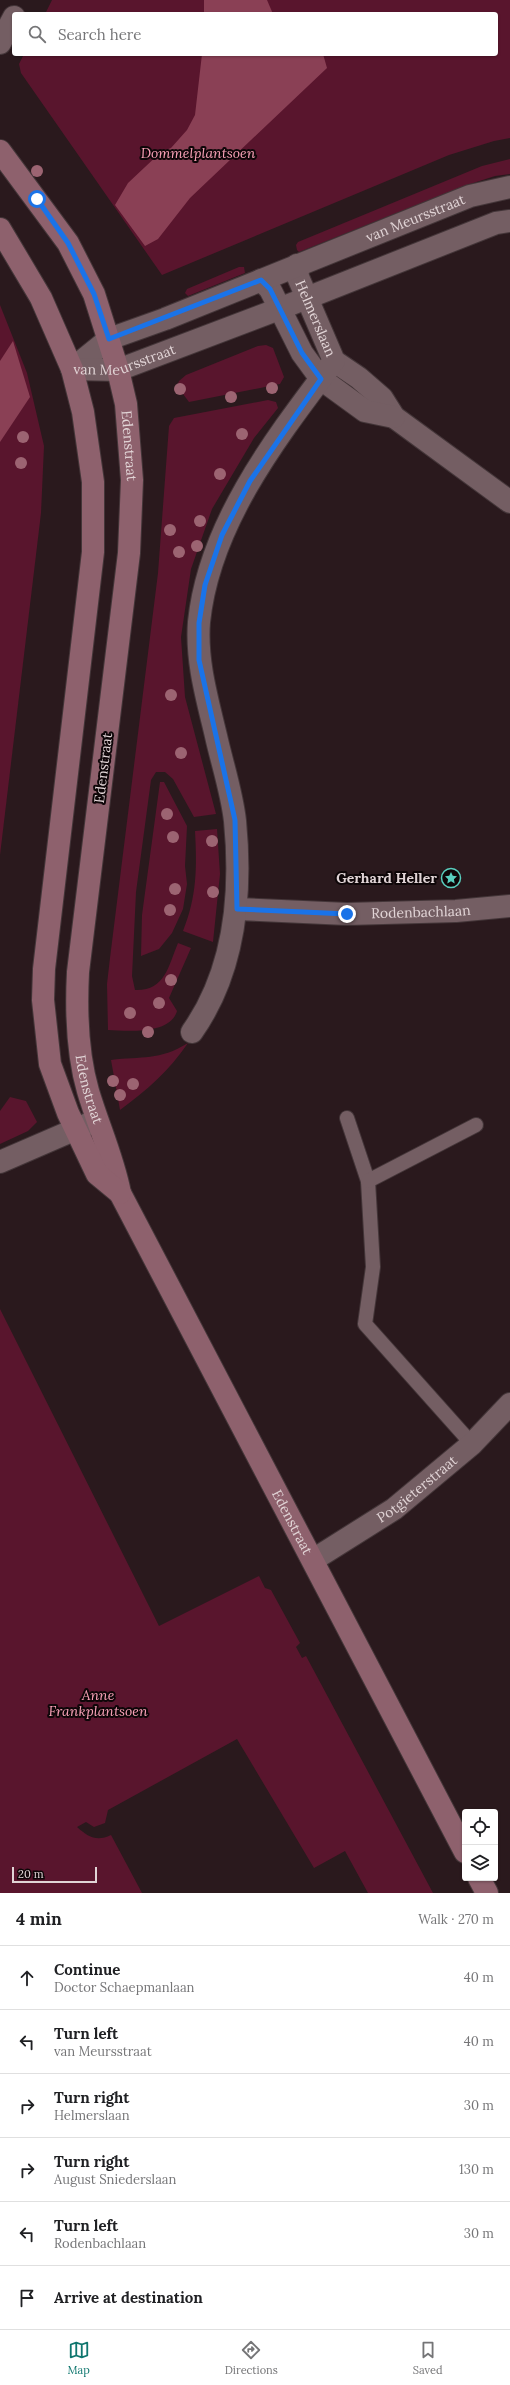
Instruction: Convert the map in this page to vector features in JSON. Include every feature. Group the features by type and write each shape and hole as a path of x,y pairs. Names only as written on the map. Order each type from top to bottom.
{"main road":[{"name":"Edenstraat","path":"0,151 68,243 94,294 109,339 126,404 132,480 129,553 79,964 76,1000 81,1057 88,1090 97,1120 114,1165 120,1193 462,1846"},
{"name":"Edenstraat","path":"0,229 40,298 72,369 83,412 93,482 93,552 44,969 43,1000 50,1064 75,1128 97,1174 120,1193"},
{"path":"480,1881 486,1893"}],"street":[{"path":"17,12 23,0"},
{"path":"0,43 12,21"},
{"name":"van Meursstraat","path":"72,369 109,339 470,196 510,187"},
{"name":"van Meursstraat","path":"72,369 118,370 279,309 496,223 510,221"},
{"name":"Helmerslaan","path":"297,265 298,277 306,298 334,361 359,378 382,398 394,417 510,502"},
{"name":"Helmerslaan","path":"261,280 270,289 302,353 321,379 365,412 394,417"},
{"path":"192,1032 205,1014 216,988 227,957 237,909 235,820 199,660 199,623 205,585 222,535 250,481 334,361"},
{"name":"Rodenbachlaan","path":"237,909 347,914 456,911 510,906"},
{"path":"0,1162 75,1128 97,1120"},
{"name":"Potgieterstraat","path":"313,1560 394,1509 472,1444 510,1404"}],"lane":[{"path":"347,1118 368,1181 373,1267 365,1324 472,1444"},
{"path":"368,1181 476,1125"}],"green space":[{"name":"Dommelplantsoen","path":"52,0 510,0 510,138 494,141 449,155 162,275 21,73 19,64 23,56 498,56 498,12 46,12"},
{"path":"510,159 510,174 495,176 464,186 299,252 297,250 296,245 298,242 482,166"},
{"path":"239,267 244,267 245,273 188,296 185,293 187,289"},
{"path":"0,305 27,373 44,446 41,513 0,855"},
{"path":"266,345 273,348 284,377 280,384 189,402 177,386 179,381 186,375 258,346"},
{"path":"268,400 276,402 278,408 254,438 212,509 191,569 181,637 185,697 216,814 194,817 173,779 165,772 156,772 151,780 136,892 132,976 135,990 153,986 164,976 178,943 191,948 169,998 177,1011 173,1019 157,1028 136,1031 108,1030 107,984 158,573 169,426 174,418"},
{"path":"160,782 164,782 187,826 185,866 187,884 183,909 172,933 159,949 141,956 142,915"},
{"path":"217,829 220,874 213,942 183,931 191,906 195,882 195,831"},
{"path":"188,1043 157,1080 120,1110 111,1060 150,1057 168,1053"},
{"path":"10,1097 26,1101 37,1122 28,1131 0,1144 0,1111"},
{"name":"Anne Frankplantsoen","path":"0,1309 159,1626 259,1576 265,1588 271,1590 300,1643 296,1647 302,1658 306,1656 433,1893 368,1893 345,1851 314,1868 237,1739 108,1810 105,1823 94,1827 86,1822 77,1827 89,1836 97,1838 111,1835 142,1893 0,1893"}],"shaded area":[{"path":"204,0 267,0 272,12 204,12"},
{"path":"202,56 324,56 327,68 190,198 158,239 145,246 115,205 128,183 161,152 171,148 187,130 195,115"},
{"path":"13,341 30,397 0,442 0,361"}],"place":[{"name":"Gerhard Heller","path":"451,878"}],"route":[{"path":"37,199 68,243 94,294 109,339 165,319 261,280 270,289 302,353 321,379 250,481 222,535 205,585 199,623 199,660 235,820 237,909 347,914"}]}
